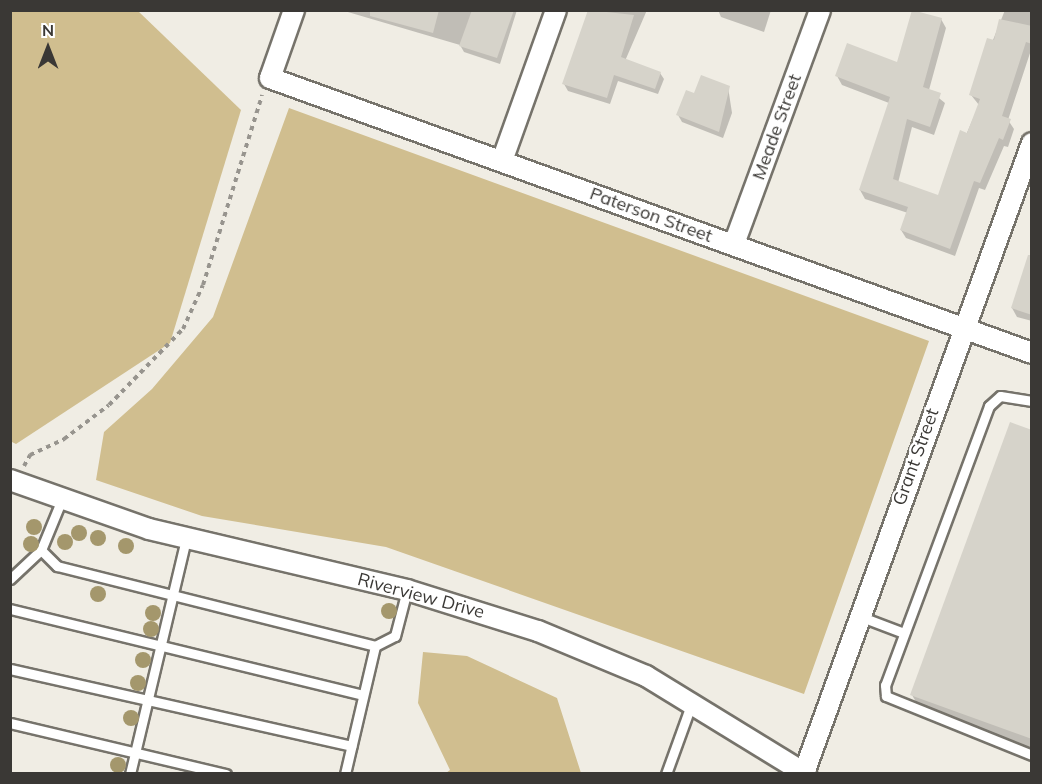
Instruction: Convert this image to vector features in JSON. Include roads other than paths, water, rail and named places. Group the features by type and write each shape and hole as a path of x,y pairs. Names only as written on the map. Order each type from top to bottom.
{"street":[{"name":"Paterson Street","path":"294,10 270,78 1032,353"},
{"path":"502,161 556,10"},
{"name":"Meade Street","path":"734,244 820,10"},
{"name":"Grant Street","path":"805,773 857,616 963,328 1024,188 1032,142"},
{"name":"Riverview Drive","path":"14,482 62,500 186,539 407,590 587,650 692,702 805,773"}],"lane":[{"path":"1032,401 1000,396 988,406 885,685 886,696 1032,755"},
{"path":"10,579 41,550 62,500"},
{"path":"130,774 186,539"},
{"path":"41,550 57,566 375,646 395,636 407,590"},
{"path":"10,609 363,695"},
{"path":"857,616 904,633"},
{"path":"345,774 375,646"},
{"path":"10,669 351,746"},
{"path":"666,774 692,702"},
{"path":"10,723 226,774"}]}
